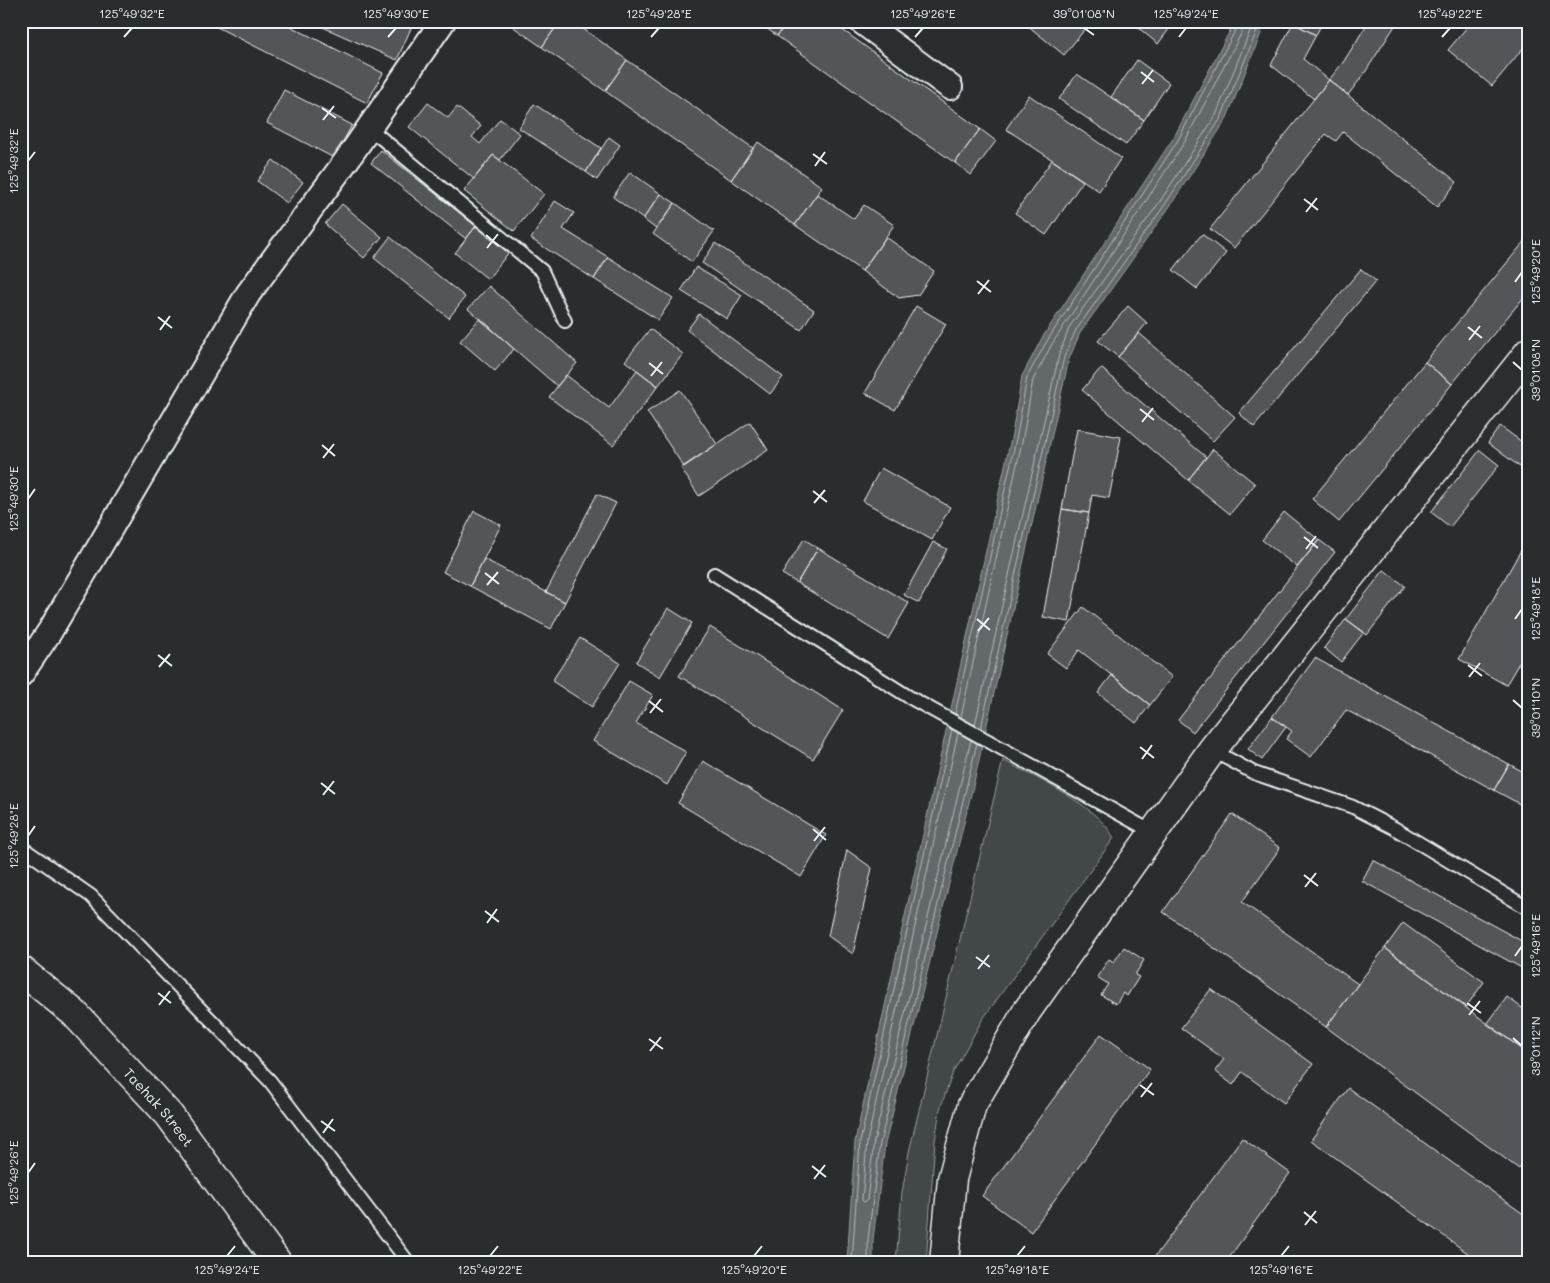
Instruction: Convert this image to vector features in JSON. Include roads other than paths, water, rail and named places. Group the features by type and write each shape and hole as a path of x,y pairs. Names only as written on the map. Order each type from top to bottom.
{"street":[{"path":"21,674 50,630 248,294 346,161 443,21"},
{"path":"861,21 950,87"},
{"path":"944,1262 952,1179 972,1105 1027,1011 1212,750 1529,352"},
{"name":"Taehak Street","path":"21,970 74,1013 169,1115 277,1262"}],"lane":[{"path":"369,128 542,271 565,321"},
{"path":"714,574 909,697 1154,833"},
{"path":"1212,750 1254,773 1352,807 1394,828 1529,909"},
{"path":"21,847 91,896 270,1081 408,1262"}],"water":[{"path":"1235,21 1266,21 1226,120 1168,209 1080,333 1069,359 974,782 885,1144 873,1239 873,1262 847,1262 855,1141 1012,434 1022,376 1042,338 1174,137"}]}
